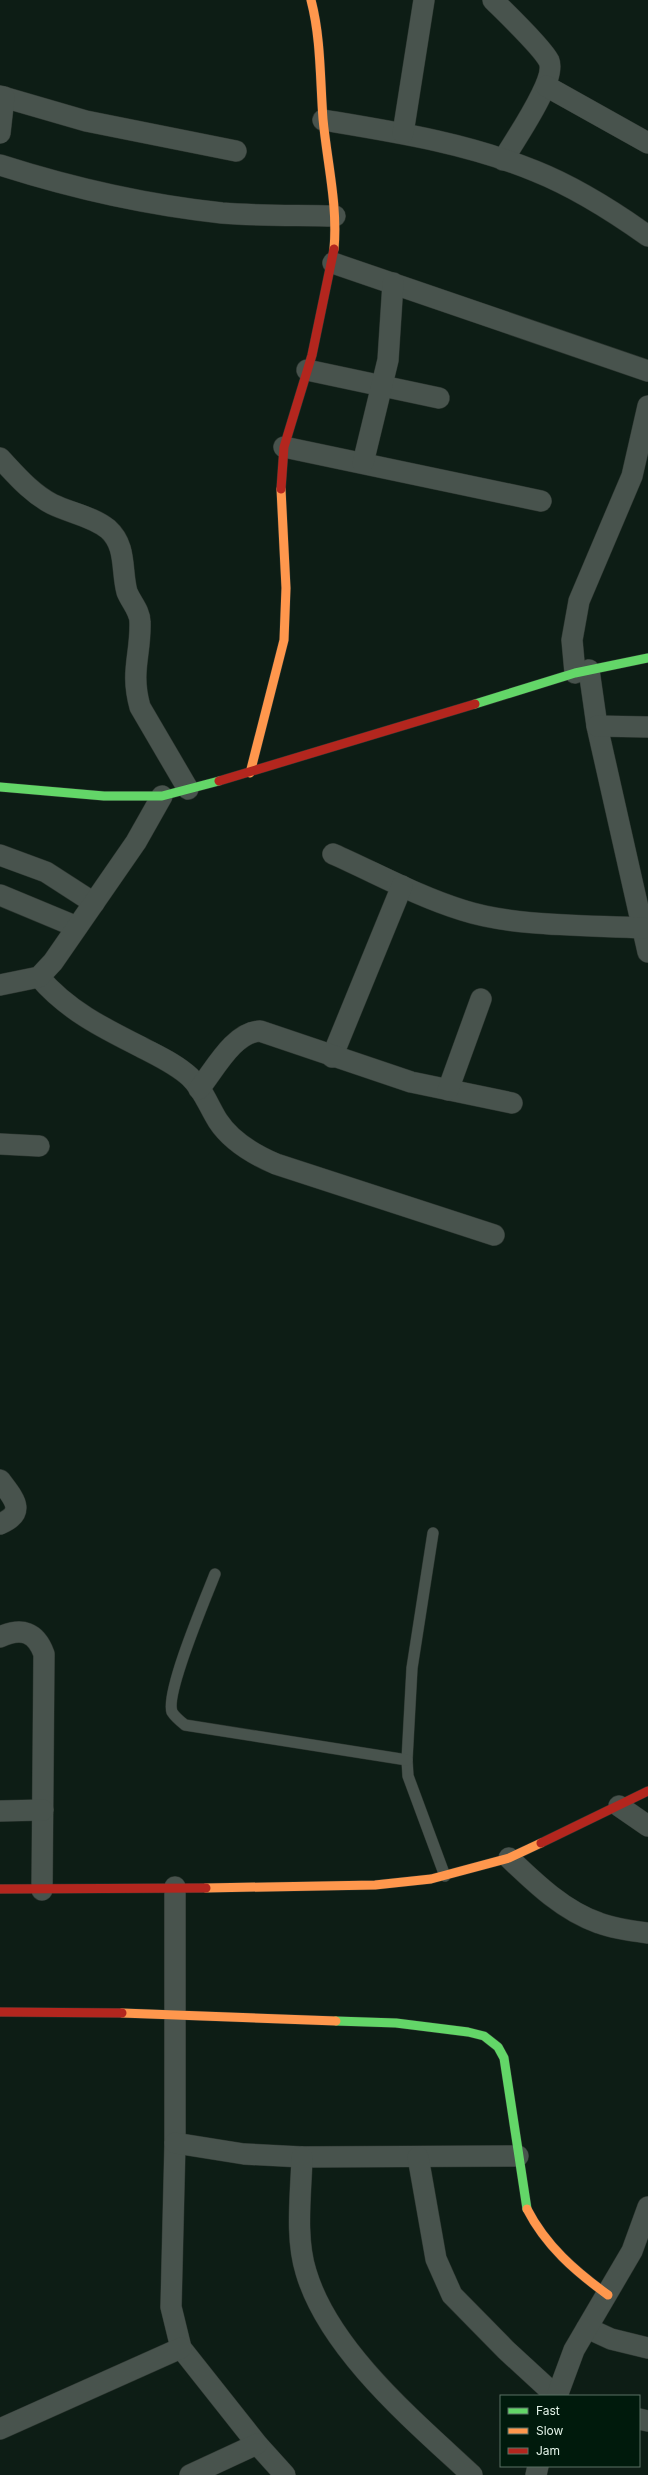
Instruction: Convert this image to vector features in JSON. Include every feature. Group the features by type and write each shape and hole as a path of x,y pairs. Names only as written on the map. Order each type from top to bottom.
{"street":[{"path":"250,772 278,671 284,640 286,588 280,496 284,446 307,370 327,295 333,263 335,216 323,120 316,20 311,0"},
{"path":"403,133 424,0"},
{"path":"493,0 545,56 551,71 546,86 503,160"},
{"path":"546,86 648,143"},
{"path":"0,133 2,96 86,121 236,151"},
{"path":"323,120 403,133 443,142 536,171 579,192 648,236"},
{"path":"0,164 71,186 196,209 250,214 335,216"},
{"path":"333,263 648,371"},
{"path":"363,464 383,386 390,338 393,283"},
{"path":"307,370 439,398"},
{"path":"648,406 646,427 632,476 619,511 579,602 574,621 572,640 596,726 648,952"},
{"path":"284,446 541,502"},
{"path":"0,458 20,481 38,495 52,504 102,524 118,542 122,554 127,591 140,617 134,669 136,692 140,707 188,790"},
{"path":"0,787 104,796 162,796 250,772 582,672 648,658"},
{"path":"596,726 648,727"},
{"path":"2,983 23,982 38,977 52,962 136,842 162,796"},
{"path":"0,854 46,872 94,903"},
{"path":"334,854 402,886 462,910 496,918 643,928"},
{"path":"332,1057 402,886"},
{"path":"0,895 77,927"},
{"path":"38,977 54,995 74,1011 179,1067 200,1088 219,1123 238,1142 259,1156 276,1164 494,1235"},
{"path":"448,1090 481,999"},
{"path":"200,1088 240,1037 250,1032 271,1034 332,1057 411,1082 512,1103"},
{"path":"0,1144 39,1146"},
{"path":"0,1480 16,1506 16,1514 10,1520 0,1524"},
{"path":"0,1637 11,1632 28,1633 39,1642 44,1654 42,1890"},
{"path":"0,1889 42,1890 375,1885 445,1876 509,1858 648,1791"},
{"path":"619,1806 648,1826"},
{"path":"0,1810 43,1810"},
{"path":"509,1858 536,1884 567,1906 599,1923 648,1934"},
{"path":"175,1887 175,2143 171,2307 181,2348 257,2444 285,2475"},
{"path":"0,2012 174,2014 396,2023 468,2032 484,2036 498,2047 504,2058 525,2205 535,2226 554,2251 575,2272 608,2295"},
{"path":"175,2143 244,2154 302,2157 518,2156"},
{"path":"302,2157 301,2237 306,2272 321,2308 347,2348 404,2412 472,2475"},
{"path":"418,2157 436,2259 452,2295 506,2350 555,2395"},
{"path":"556,2395 574,2350 608,2295 632,2251 646,2218"},
{"path":"587,2328 611,2339 648,2348"},
{"path":"0,2430 181,2348"},
{"path":"190,2475 257,2444"}],"lane":[{"path":"433,1533 412,1668 407,1760 408,1776 445,1876"},
{"path":"215,1574 177,1678 172,1700 172,1711 177,1719 185,1725 407,1760"}],"traffic: fast":[{"path":"475,704 575,673 648,658"},
{"path":"0,787 104,796 162,796 219,781"},
{"path":"336,2021 396,2023 468,2032 484,2036 498,2047 504,2058 527,2209"}],"traffic: slow":[{"path":"311,0 317,29 323,119 335,216 334,249"},
{"path":"250,773 284,640 286,588 281,489"},
{"path":"206,1888 375,1885 431,1879 509,1858 541,1843"},
{"path":"122,2013 336,2021"},
{"path":"527,2209 543,2235 562,2257 584,2277 608,2295"}],"traffic: jam":[{"path":"281,489 284,447 312,355 334,249"},
{"path":"219,781 475,704"},
{"path":"541,1843 648,1791"},
{"path":"0,1889 206,1888"},
{"path":"0,2012 122,2013"}]}
